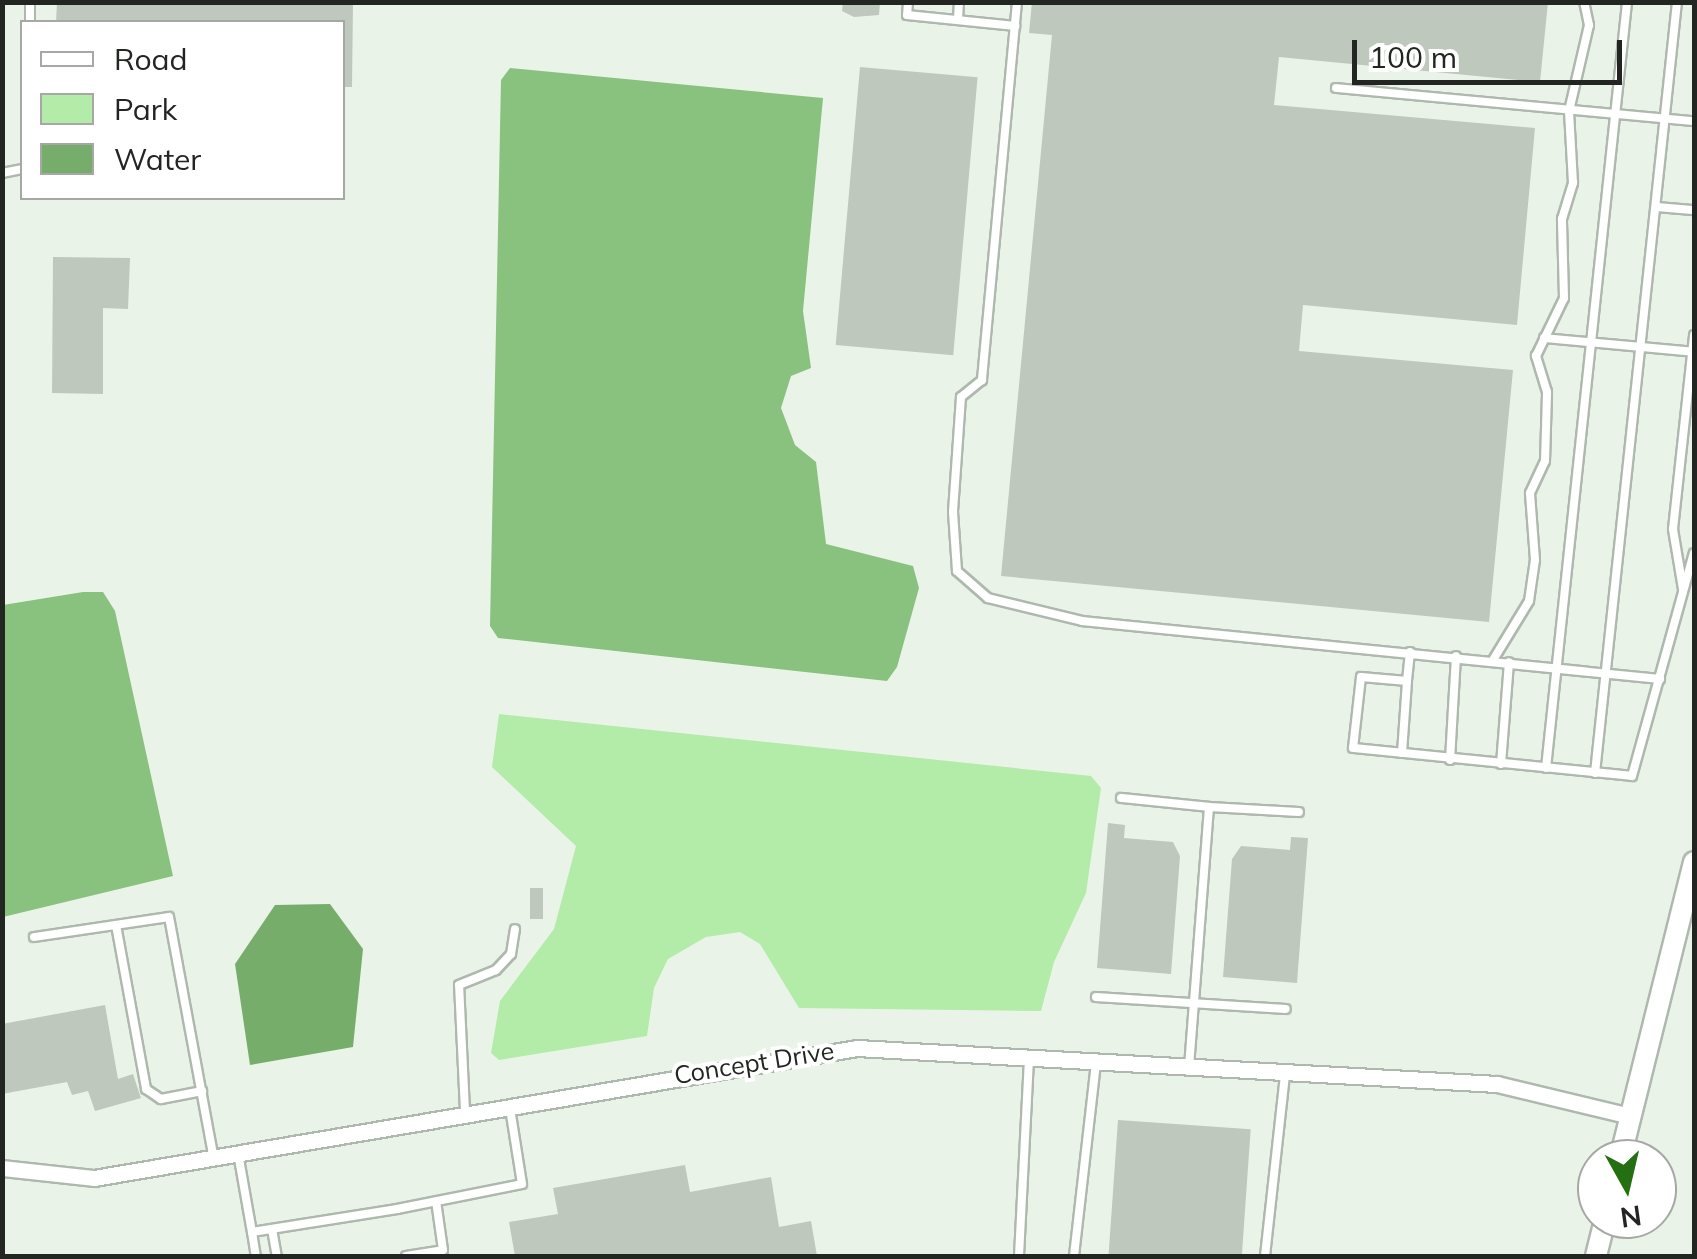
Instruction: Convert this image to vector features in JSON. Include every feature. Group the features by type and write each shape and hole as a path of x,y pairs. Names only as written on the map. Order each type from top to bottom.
{"street":[{"path":"1625,1139 1694,862"},
{"name":"Concept Drive","path":"2,1168 94,1178 814,1051 1029,1058 1496,1084 1630,1116"}],"lane":[{"path":"908,2 906,14 1015,26"},
{"path":"958,20 960,2"},
{"path":"1018,2 982,380 961,398 953,512 957,571 988,598 1082,621 1660,678"},
{"path":"1493,660 1529,601 1535,560 1530,493 1545,461 1547,392 1536,356 1564,298 1562,220 1573,183 1569,110 1588,25 1584,2"},
{"path":"1546,768 1595,343 1627,2"},
{"path":"1595,773 1644,347 1677,2"},
{"path":"1336,88 1694,121"},
{"path":"1658,207 1694,210"},
{"path":"1689,594 1672,529 1694,335"},
{"path":"1544,338 1694,352"},
{"path":"1407,680 1360,677 1353,748 1632,776 1689,594 1694,553"},
{"path":"1402,753 1410,652"},
{"path":"1450,760 1456,656"},
{"path":"1500,764 1509,662"},
{"path":"1122,798 1299,812"},
{"path":"1190,1068 1208,807"},
{"path":"34,937 168,917 213,1155"},
{"path":"116,924 146,1089 160,1099 202,1091"},
{"path":"465,1111 459,985 496,970 511,954 515,929"},
{"path":"1096,997 1286,1009"},
{"path":"1019,1256 1029,1058"},
{"path":"1074,1256 1096,1063"},
{"path":"1264,1256 1285,1075"},
{"path":"252,1232 522,1184 510,1104"},
{"path":"238,1150 256,1256"},
{"path":"406,1256 444,1250 436,1202"},
{"path":"272,1229 277,1256"}],"green space":[{"path":"499,714 1091,776 1101,788 1086,893 1054,962 1041,1011 799,1008 760,944 740,932 706,937 668,959 654,988 647,1036 499,1060 491,1053 500,1001 554,929 576,846 492,767"}],"shaded area":[{"path":"510,68 823,98 803,311 811,368 791,376 781,408 795,445 816,462 826,544 913,566 919,588 897,667 887,681 498,638 490,626 501,80"},
{"path":"103,592 115,611 173,876 3,917 3,605"}],"water":[{"path":"330,904 363,949 353,1047 250,1065 235,964 275,905"}],"building":[{"path":"57,2 353,2 352,87 345,87 345,20 56,20"},
{"path":"843,2 880,2 879,15 854,17 842,11"},
{"path":"1032,2 1548,2 1540,82 1279,57 1274,105 1535,128 1517,325 1303,305 1299,351 1513,370 1489,622 1001,576 1052,35 1029,33"},
{"path":"860,67 978,77 953,355 836,345"},
{"path":"53,257 130,258 128,309 103,308 103,394 52,393"},
{"path":"1108,823 1125,825 1124,838 1173,842 1180,856 1171,974 1097,968"},
{"path":"1291,837 1308,838 1297,983 1223,977 1232,859 1241,846 1290,850"},
{"path":"530,888 543,888 543,919 530,919"},
{"path":"105,1005 118,1079 133,1074 141,1098 95,1111 88,1091 72,1095 67,1082 2,1094 2,1024"},
{"path":"1118,1120 1251,1129 1242,1256 1109,1256"},
{"path":"685,1165 690,1192 771,1177 779,1227 811,1221 817,1256 515,1256 509,1222 558,1214 553,1188"}]}
